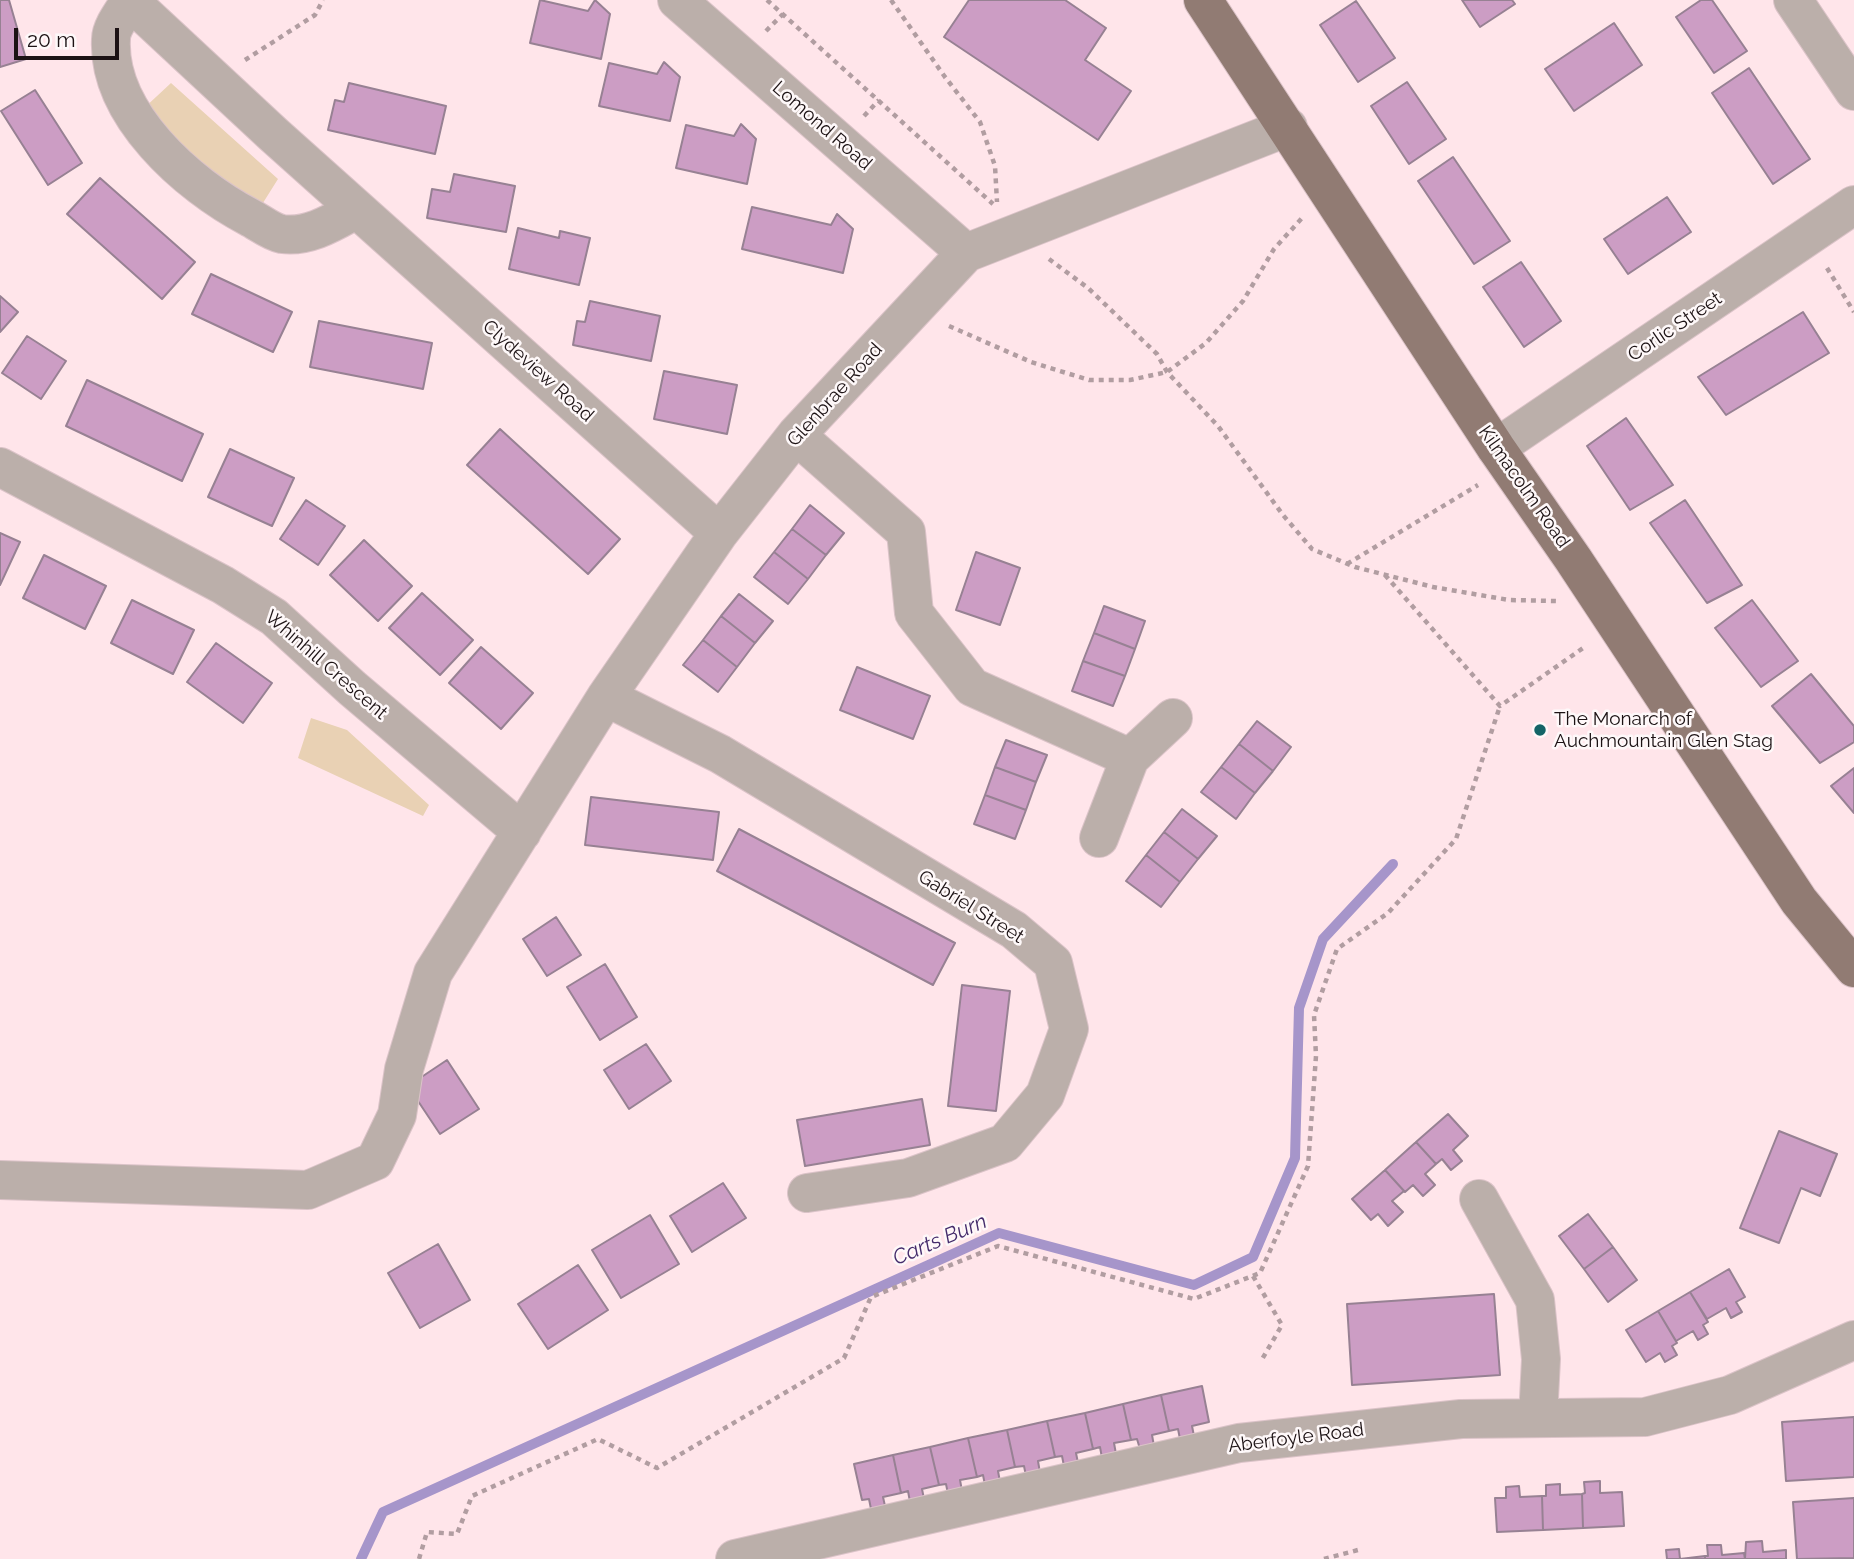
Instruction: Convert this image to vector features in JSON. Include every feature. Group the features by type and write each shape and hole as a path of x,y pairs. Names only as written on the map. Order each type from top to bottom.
{"main road":[{"name":"Kilmacolm Road","path":"1203,0 1502,458 1617,625 1799,901 1854,968"}],"street":[{"name":"Clydeview Road","path":"357,209 311,232 282,234 225,205 168,160 137,121 116,77 111,37 129,0 357,209 719,533"},
{"name":"Lomond Road","path":"677,0 967,253"},
{"path":"1793,0 1854,91"},
{"name":"Glenbrae Road","path":"0,1180 308,1190 375,1161 397,1115 404,1069 433,973 606,697 719,533 796,435 967,253 1288,127"},
{"name":"Corlic Street","path":"1502,458 1854,205"},
{"path":"796,435 906,531 914,613 972,687 1130,758"},
{"name":"Whinhill Crescent","path":"0,467 223,585 274,617 352,688 522,832"},
{"name":"Gabriel Street","path":"606,697 743,768 1014,930 1053,963 1069,1029 1045,1096 1005,1143 908,1178 807,1193"},
{"path":"1099,838 1130,758 1173,718"},
{"path":"1479,1199 1535,1300 1541,1359 1538,1418"},
{"name":"Aberfoyle Road","path":"735,1559 1239,1443 1461,1419 1645,1417 1730,1395 1854,1339"}],"path":[{"path":"214,79 316,15 323,0"},
{"path":"767,0 987,196 997,209 995,166 980,122 891,0"},
{"path":"913,310 1031,362 1089,380 1130,380 1167,372 1206,343 1243,301 1274,249 1300,220 1332,195"},
{"path":"1015,234 1088,288 1157,354 1167,372 1218,426 1283,515 1312,549 1347,564 1385,575 1433,587 1509,600 1568,601 1592,588"},
{"path":"1809,237 1854,312"},
{"path":"1347,564 1502,458"},
{"path":"1385,575 1500,706"},
{"path":"419,1559 427,1532 457,1534 472,1496 598,1439 657,1468 844,1358 871,1297 998,1246 1194,1299 1261,1273 1308,1166 1316,1056 1314,1015 1337,949 1388,913 1457,839 1500,706 1617,625"},
{"path":"1253,1276 1282,1325 1261,1361"},
{"path":"1324,1559 1358,1550"}],"shaded area":[{"path":"171,83 278,179 256,214 142,110"},
{"path":"311,718 347,730 429,805 423,816 298,758"}],"building":[{"path":"0,0 9,0 26,59 0,67"},
{"path":"540,0 588,11 595,0 610,14 601,59 530,43"},
{"path":"969,0 1065,0 1106,28 1085,60 1131,91 1098,140 944,37"},
{"path":"1462,0 1512,0 1515,4 1480,27"},
{"path":"1701,0 1712,0 1747,51 1714,73 1676,17"},
{"path":"1356,1 1395,58 1358,82 1320,25"},
{"path":"1614,23 1642,65 1574,111 1545,69"},
{"path":"664,62 680,77 670,121 599,106 609,63 657,74"},
{"path":"1749,68 1810,159 1773,184 1712,93"},
{"path":"1407,82 1446,139 1409,164 1371,106"},
{"path":"349,83 446,106 435,154 328,130 335,100 344,102"},
{"path":"35,90 82,163 48,185 1,111"},
{"path":"741,124 756,139 747,184 676,168 686,125 734,136"},
{"path":"1453,157 1510,241 1474,264 1418,181"},
{"path":"454,174 515,186 506,232 427,218 432,189 450,192"},
{"path":"100,178 195,262 162,299 67,214"},
{"path":"1667,197 1691,232 1628,274 1604,239"},
{"path":"752,207 831,225 837,214 853,229 843,273 742,249"},
{"path":"518,228 559,238 560,231 590,238 579,285 509,269"},
{"path":"1521,262 1561,321 1524,347 1483,287"},
{"path":"211,274 292,312 273,352 192,314"},
{"path":"0,296 18,312 0,332"},
{"path":"590,301 660,316 651,361 573,345 577,321 585,322"},
{"path":"1803,312 1829,353 1726,415 1698,377"},
{"path":"319,321 432,343 423,389 310,367"},
{"path":"27,336 66,361 41,399 2,373"},
{"path":"664,371 737,385 727,434 654,419"},
{"path":"87,380 203,434 182,481 66,426"},
{"path":"1626,418 1673,485 1630,510 1587,446"},
{"path":"500,429 620,539 588,574 467,465"},
{"path":"230,449 294,478 272,526 208,497"},
{"path":"306,500 345,526 318,565 280,539"},
{"path":"1685,500 1742,585 1707,603 1650,523"},
{"path":"810,505 844,533 826,555 792,529"},
{"path":"792,529 826,555 808,579 774,552"},
{"path":"0,533 20,542 0,585"},
{"path":"364,540 412,586 378,621 330,575"},
{"path":"774,552 808,579 788,604 754,577"},
{"path":"976,552 1020,568 1000,625 956,610"},
{"path":"44,555 106,586 85,629 23,598"},
{"path":"422,593 473,640 440,675 389,628"},
{"path":"739,594 773,621 755,643 721,616"},
{"path":"132,600 194,630 173,674 111,643"},
{"path":"1752,600 1798,661 1761,687 1715,628"},
{"path":"1104,606 1145,621 1135,649 1094,633"},
{"path":"721,616 755,643 737,667 703,640"},
{"path":"1094,633 1135,649 1125,676 1083,661"},
{"path":"703,640 737,667 718,692 683,665"},
{"path":"216,643 272,683 243,723 187,682"},
{"path":"481,647 533,693 501,729 449,683"},
{"path":"1083,661 1125,676 1113,706 1072,691"},
{"path":"857,667 930,696 913,739 840,710"},
{"path":"1811,674 1854,726 1854,742 1820,763 1772,706"},
{"path":"1257,721 1291,747 1273,771 1239,744"},
{"path":"1006,740 1047,755 1036,782 995,767"},
{"path":"1239,744 1273,771 1255,793 1221,767"},
{"path":"995,767 1036,782 1026,810 985,795"},
{"path":"1221,767 1255,793 1236,819 1201,792"},
{"path":"1854,768 1854,813 1831,786"},
{"path":"985,795 1026,810 1015,839 974,824"},
{"path":"591,797 719,812 713,860 585,845"},
{"path":"1182,809 1217,836 1198,859 1164,832"},
{"path":"739,829 955,943 933,985 717,871"},
{"path":"1164,832 1198,859 1180,882 1146,855"},
{"path":"1146,855 1180,882 1161,907 1126,881"},
{"path":"556,917 581,955 547,976 523,939"},
{"path":"605,964 637,1017 600,1040 567,987"},
{"path":"962,985 1010,991 996,1111 948,1106"},
{"path":"646,1044 671,1081 629,1109 604,1070"},
{"path":"447,1060 479,1109 440,1134 408,1086"},
{"path":"922,1099 930,1145 805,1166 797,1120"},
{"path":"1448,1114 1468,1136 1453,1150 1462,1161 1451,1170 1442,1159 1436,1164 1416,1142"},
{"path":"1779,1131 1837,1154 1820,1196 1801,1188 1779,1243 1740,1228"},
{"path":"1416,1142 1436,1164 1425,1174 1435,1185 1423,1196 1413,1185 1405,1192 1385,1170"},
{"path":"1385,1170 1404,1191 1392,1201 1403,1212 1388,1226 1378,1214 1371,1220 1352,1199"},
{"path":"723,1183 746,1218 692,1252 670,1216"},
{"path":"1588,1214 1613,1247 1584,1269 1559,1236"},
{"path":"650,1215 679,1264 621,1298 592,1250"},
{"path":"438,1244 470,1300 420,1328 388,1273"},
{"path":"1613,1247 1637,1280 1608,1302 1584,1269"},
{"path":"578,1265 608,1310 548,1349 518,1304"},
{"path":"1729,1269 1745,1297 1736,1302 1742,1312 1731,1318 1726,1308 1707,1319 1690,1292"},
{"path":"1690,1292 1708,1322 1703,1325 1708,1334 1698,1340 1693,1331 1676,1341 1658,1311"},
{"path":"1494,1294 1500,1375 1352,1385 1347,1304"},
{"path":"1658,1311 1677,1343 1672,1346 1677,1355 1665,1362 1660,1353 1646,1362 1626,1330"},
{"path":"1202,1386 1209,1422 1192,1426 1194,1436 1180,1439 1178,1429 1169,1431 1161,1395"},
{"path":"1161,1395 1169,1431 1152,1435 1154,1446 1140,1449 1137,1439 1131,1440 1123,1404"},
{"path":"1123,1404 1131,1440 1114,1443 1116,1454 1102,1458 1100,1447 1093,1449 1085,1413"},
{"path":"1085,1413 1093,1449 1076,1453 1078,1463 1064,1466 1062,1456 1055,1457 1047,1421"},
{"path":"1854,1417 1854,1477 1786,1481 1782,1422"},
{"path":"1047,1421 1055,1457 1038,1461 1040,1473 1026,1476 1024,1466 1015,1467 1007,1430"},
{"path":"1007,1430 1015,1467 998,1471 1000,1482 985,1485 983,1475 977,1477 968,1438"},
{"path":"968,1438 977,1477 960,1480 962,1491 948,1494 946,1484 939,1485 930,1447"},
{"path":"930,1447 939,1485 922,1489 924,1499 910,1502 908,1491 901,1493 893,1455"},
{"path":"893,1455 901,1493 883,1497 885,1506 871,1509 869,1499 862,1500 854,1464"},
{"path":"1600,1481 1600,1493 1622,1492 1624,1526 1583,1528 1584,1482"},
{"path":"1560,1484 1560,1495 1582,1494 1583,1528 1543,1530 1542,1496 1546,1496 1546,1485"},
{"path":"1519,1486 1520,1497 1542,1496 1543,1530 1497,1532 1495,1498 1506,1498 1506,1487"},
{"path":"1854,1498 1854,1558 1797,1559 1793,1502"},
{"path":"1762,1541 1763,1552 1786,1550 1786,1559 1745,1559 1746,1542"},
{"path":"1707,1545 1721,1545 1722,1555 1744,1553 1745,1559 1705,1559 1705,1556 1708,1556"},
{"path":"1679,1549 1680,1559 1667,1559 1666,1550"},
{"path":"1705,1556 1705,1559 1680,1559"}],"waterway":[{"name":"Carts Burn","path":"361,1559 383,1512 999,1233 1194,1285 1253,1257 1295,1158 1299,1008 1323,939 1393,864"}],"place":[{"name":"The Monarch of Auchmountain Glen Stag","path":"1540,730"}]}
